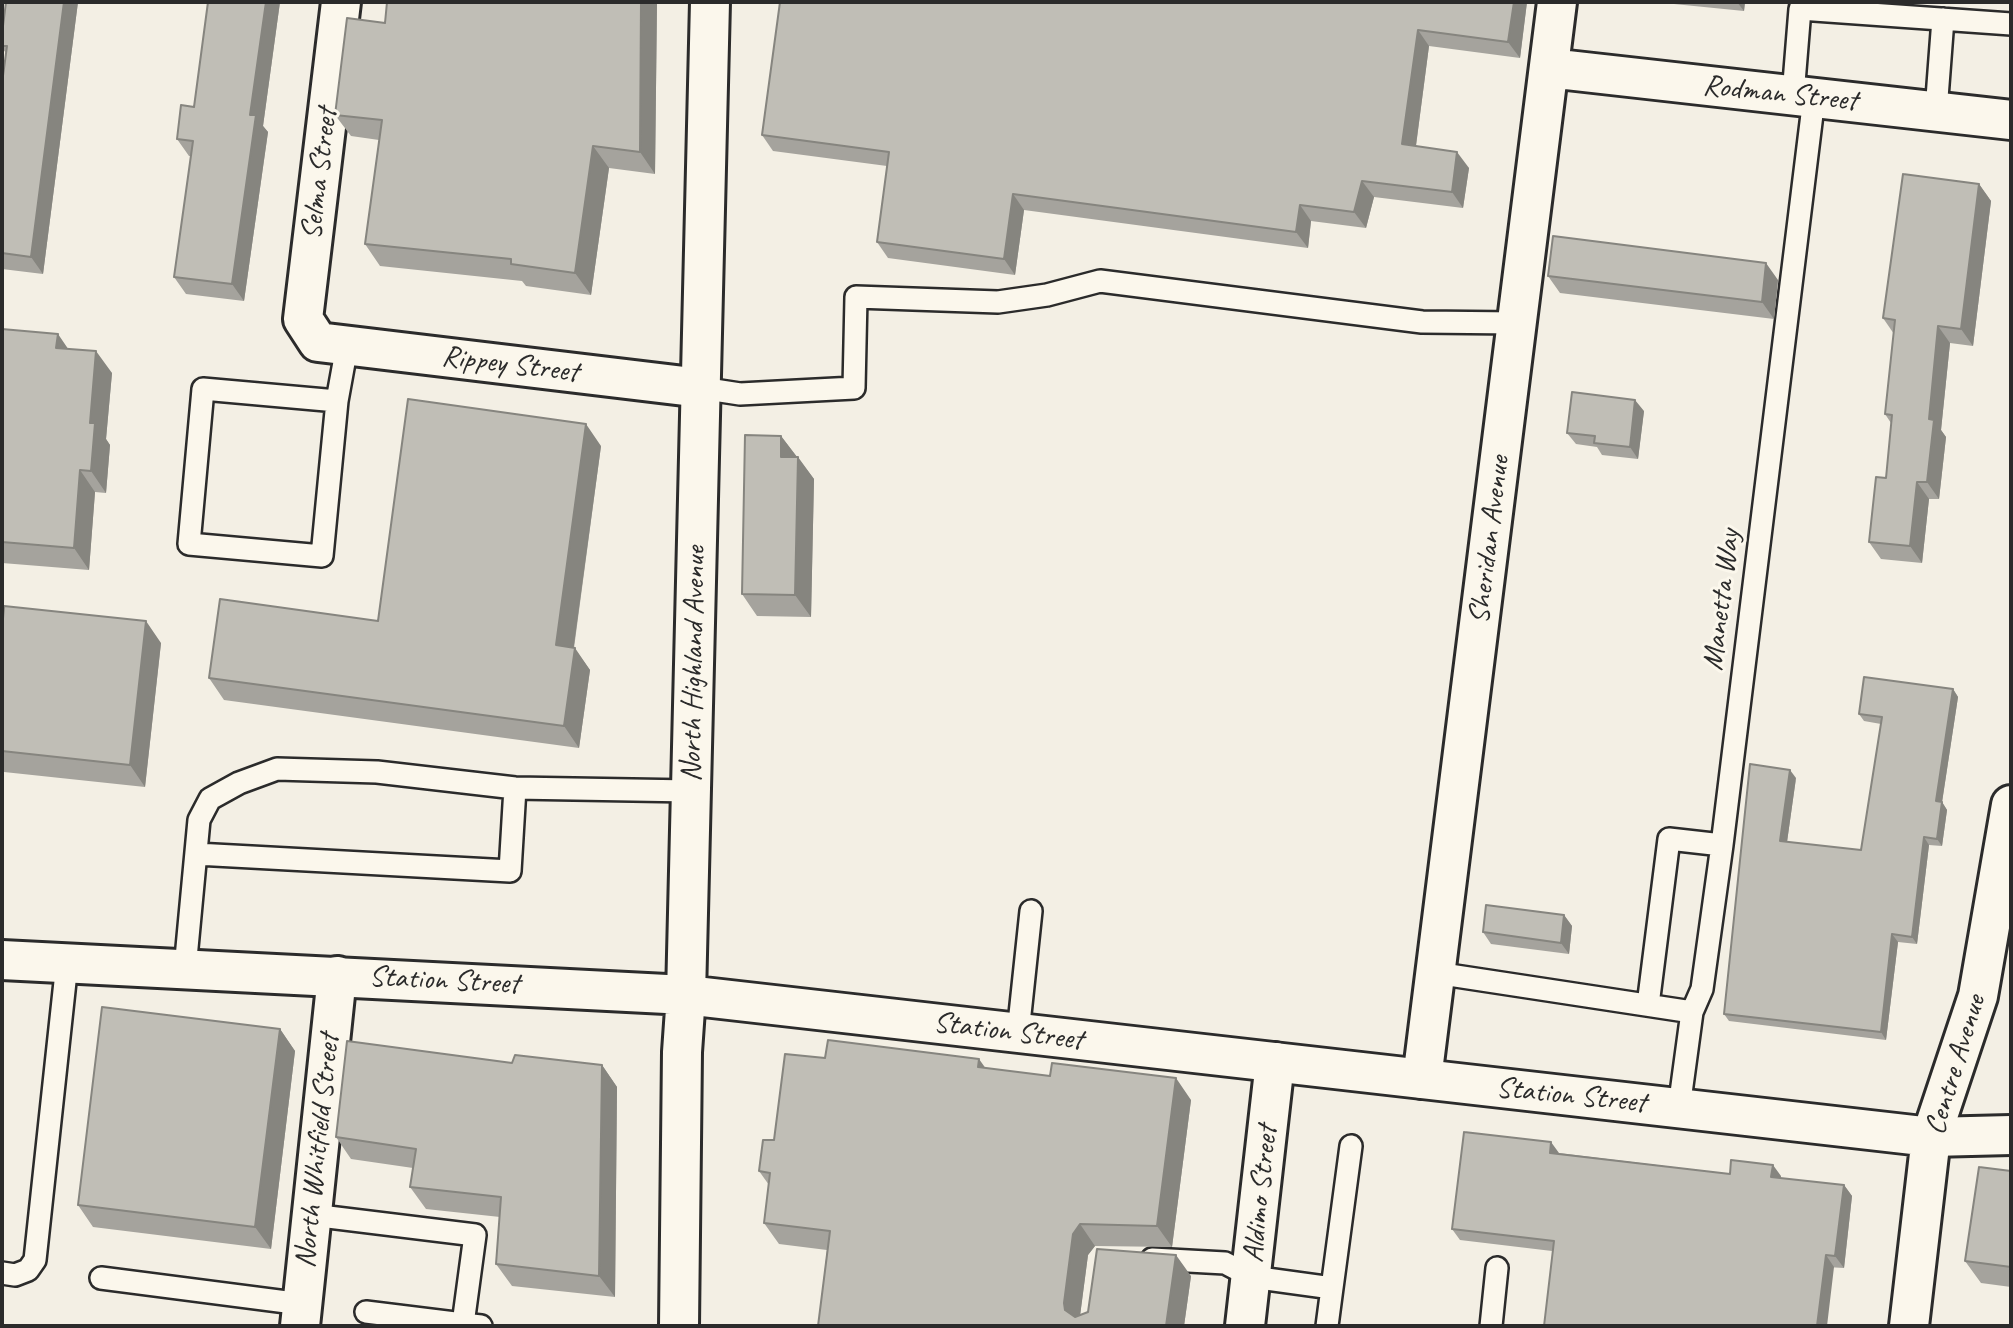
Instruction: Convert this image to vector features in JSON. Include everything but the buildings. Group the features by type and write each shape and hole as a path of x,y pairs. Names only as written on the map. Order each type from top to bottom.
{"main road":[{"name":"Selma Street","path":"332,344 303,319 341,2"},
{"name":"North Highland Avenue","path":"679,1326 682,1052 686,995 710,2"},
{"name":"Sheridan Avenue","path":"1422,1079 1557,2"},
{"name":"Rodman Street","path":"1549,68 2011,120"},
{"name":"Rippey Street","path":"332,344 701,388"},
{"name":"Centre Avenue","path":"1909,1326 1931,1137 1978,996 2011,805"},
{"name":"Station Street","path":"2,960 686,995 1931,1137 2011,1135"},
{"name":"North Whitfield Street","path":"301,1315 337,976"},
{"name":"Aldimo Street","path":"1245,1326 1275,1062"}],"lane":[{"name":"Manetta Way","path":"1679,1108 1692,1012 1702,989 1722,845 1804,96 1800,9 1943,19"},
{"path":"1936,111 1943,19 2011,24"},
{"path":"701,388 740,394 855,388 856,297 998,302 1047,295 1100,281 1422,322 1517,323"},
{"path":"332,344 337,401 322,556 189,544 203,389 337,401"},
{"path":"185,969 199,820 210,799 239,783 277,769 377,772 515,788 691,791"},
{"path":"196,855 510,871 515,788"},
{"path":"1648,1005 1669,839 1722,845"},
{"path":"1018,1033 1031,911"},
{"path":"2,1273 15,1275 28,1270 35,1260 67,963"},
{"path":"1436,973 1692,1012"},
{"path":"1327,1326 1351,1146"},
{"path":"312,1214 475,1235 472,1325 366,1312"},
{"path":"1129,1258 1225,1263 1252,1277 1332,1288"},
{"path":"1491,1326 1497,1268"},
{"path":"102,1278 301,1315"}]}
